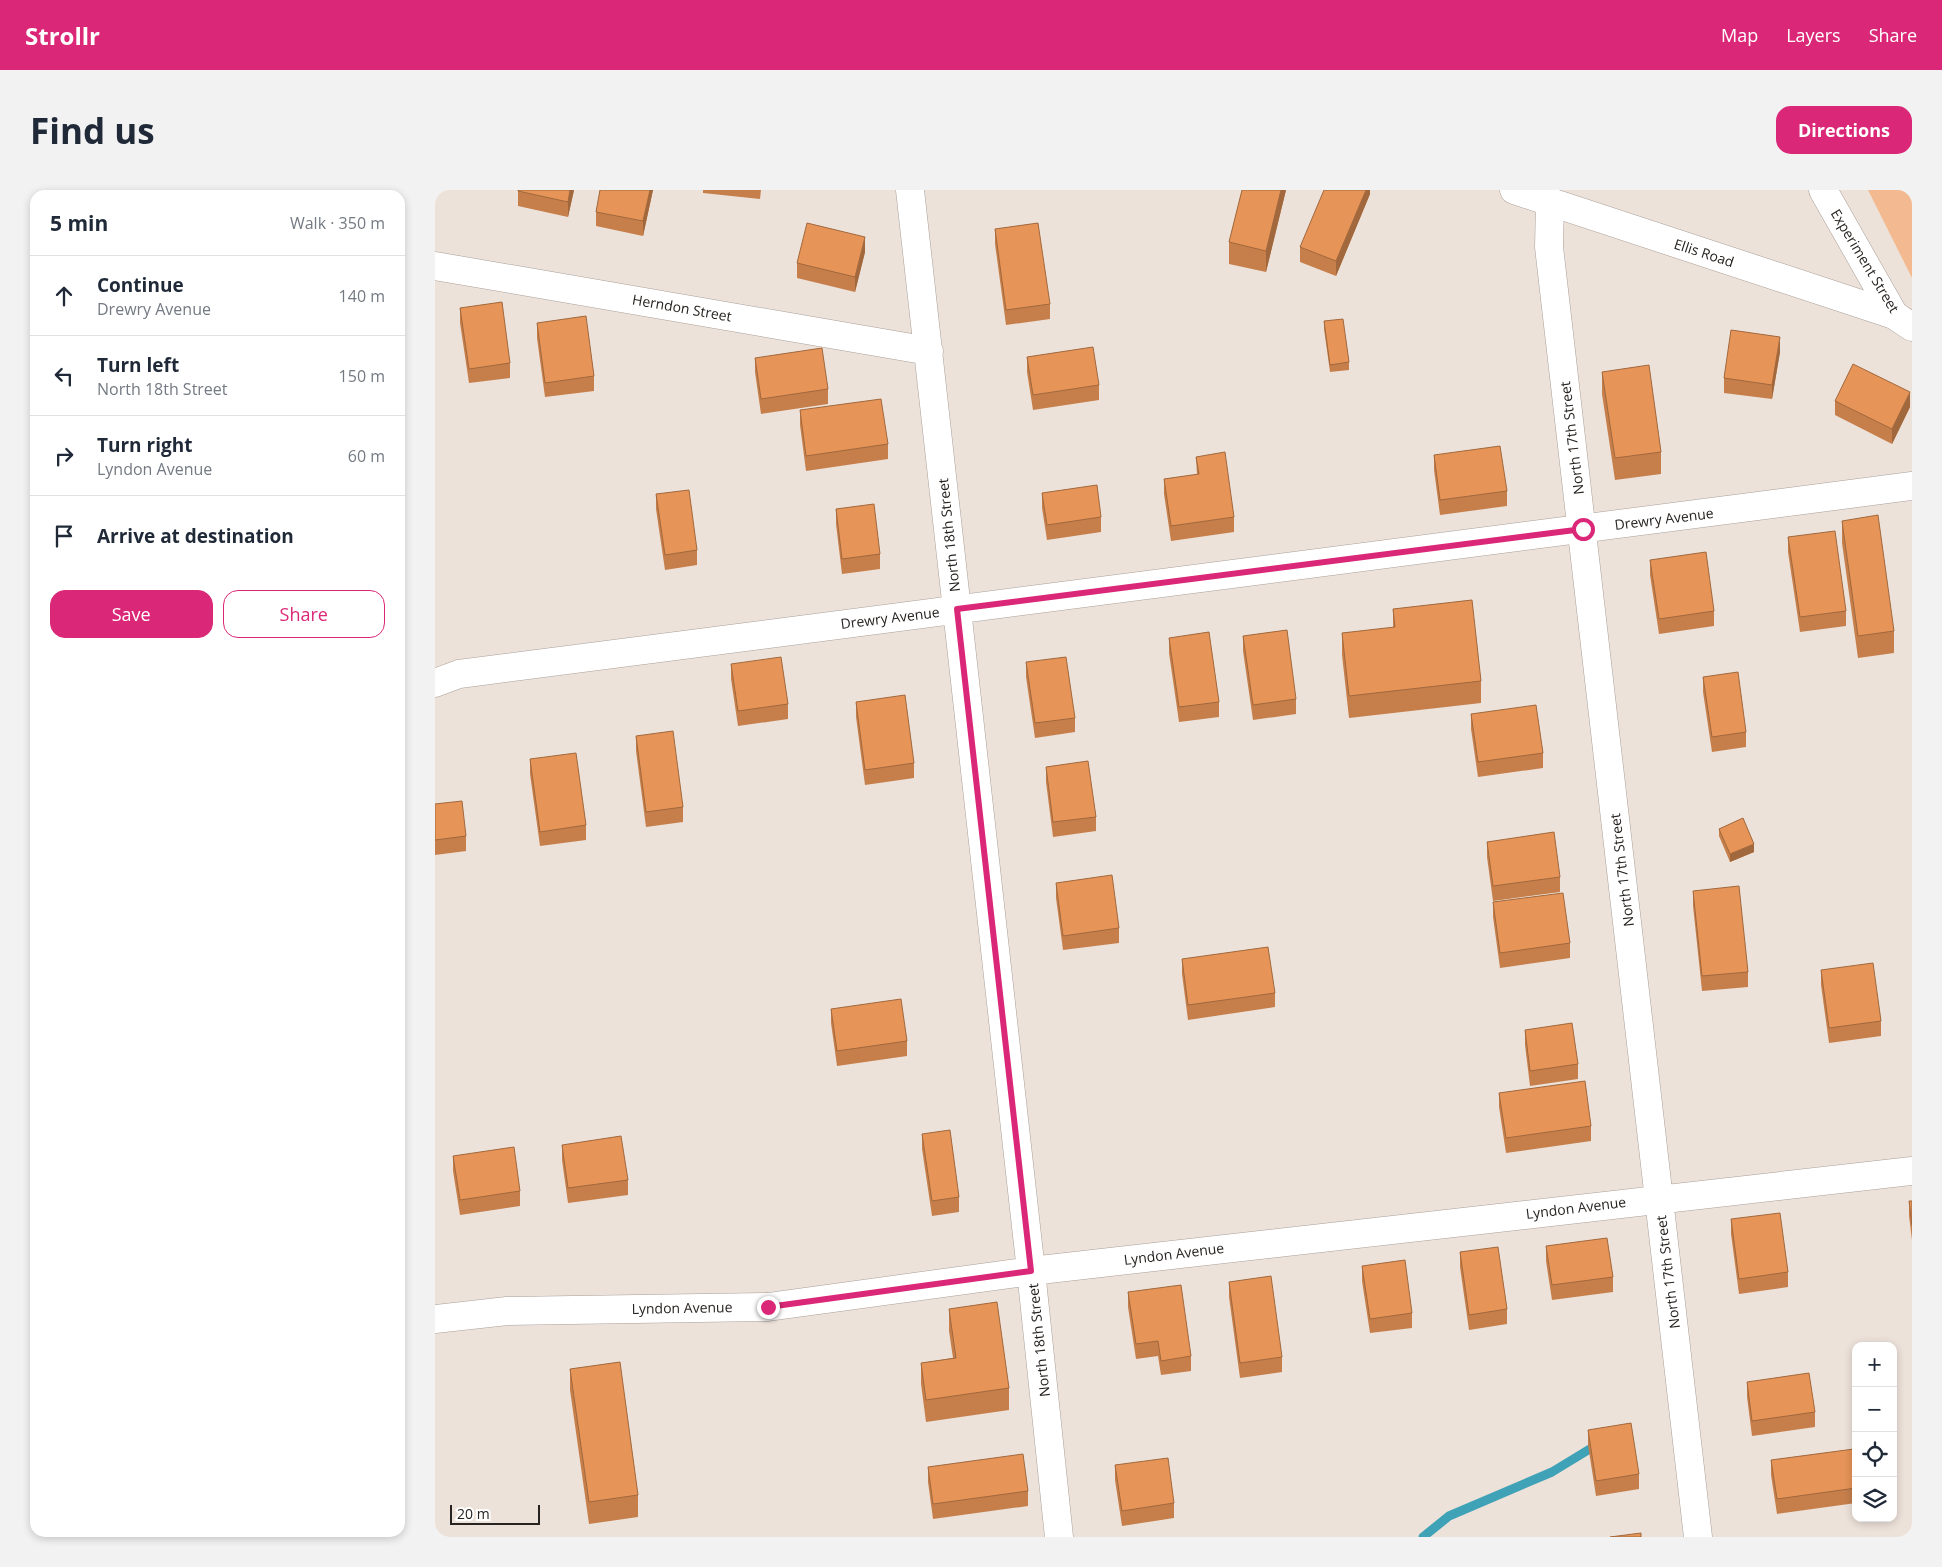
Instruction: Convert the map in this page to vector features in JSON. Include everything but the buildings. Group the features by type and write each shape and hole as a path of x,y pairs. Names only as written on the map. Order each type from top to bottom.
{"street":[{"name":"North 18th Street","path":"910,190 1059,1537"},
{"name":"Ellis Road","path":"1514,190 1903,321"},
{"name":"Experiment Street","path":"1823,190 1903,321"},
{"name":"North 17th Street","path":"1550,203 1549,247 1698,1537"},
{"name":"Herndon Street","path":"435,266 929,351"},
{"name":"Drewry Avenue","path":"435,683 459,674 1912,486"},
{"name":"Lyndon Avenue","path":"435,1319 507,1311 768,1307 1031,1271 1912,1171"}],"shaded area":[{"path":"1868,190 1912,190 1912,278"}],"waterway":[{"path":"1423,1537 1449,1516 1552,1472 1598,1444"}],"route":[{"path":"768,1307 1031,1271 957,609 1583,529"}]}
